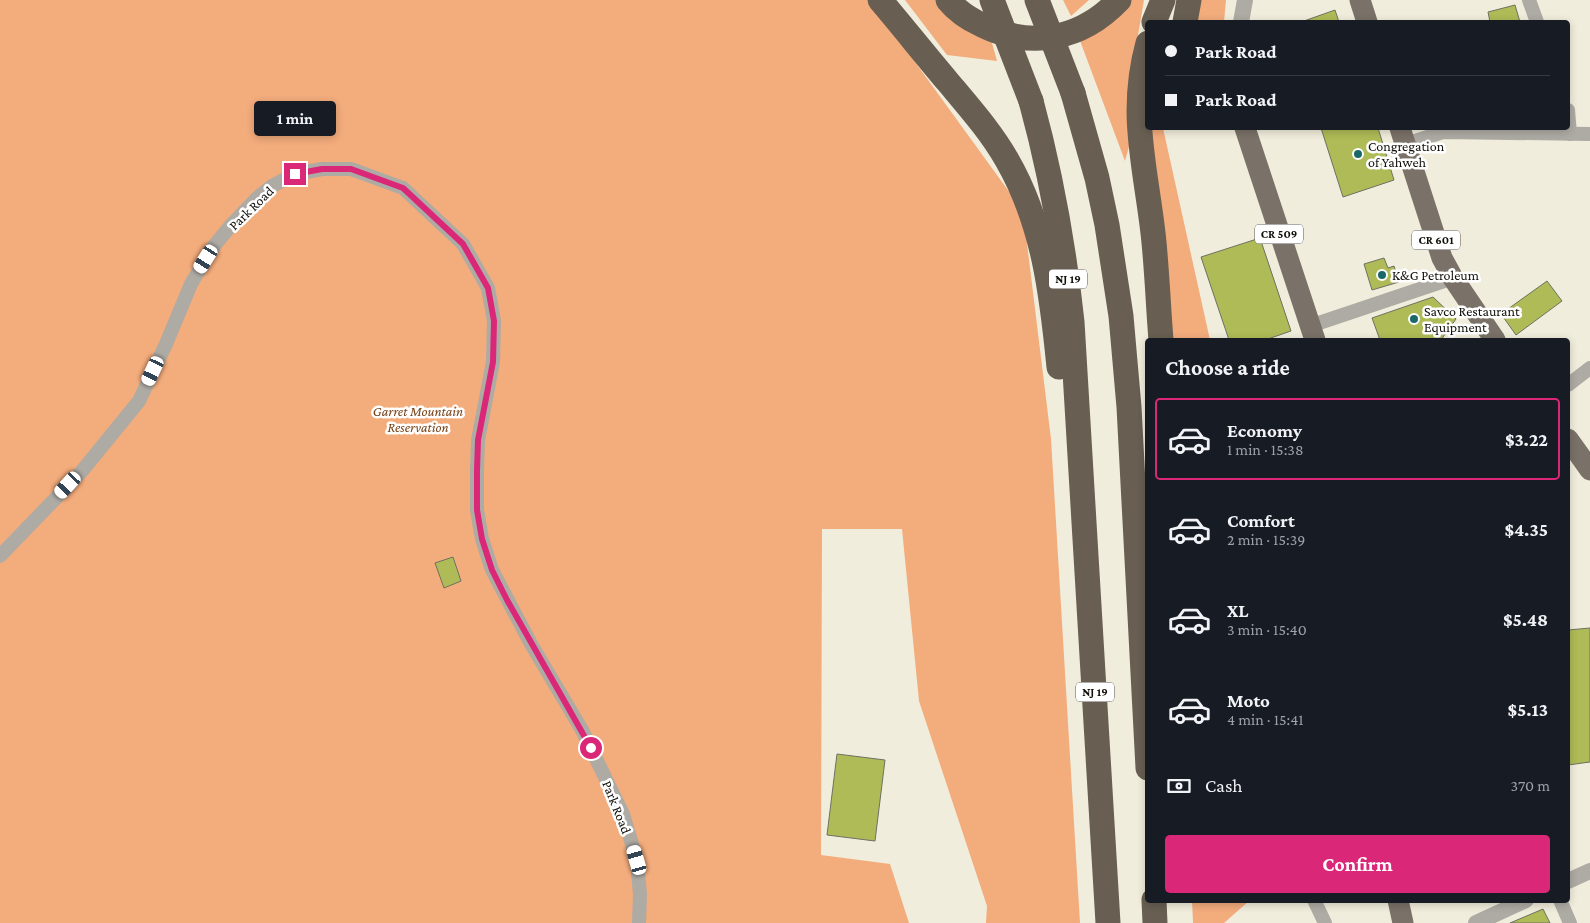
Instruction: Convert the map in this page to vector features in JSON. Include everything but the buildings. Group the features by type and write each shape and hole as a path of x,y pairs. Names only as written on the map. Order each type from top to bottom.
{"highway":[{"path":"880,0 974,112 998,144 1027,202 1043,250 1047,272 1055,327 1064,423 1082,461"},
{"path":"890,0 917,43 935,66"},
{"path":"948,0 962,13 990,29 1014,36 1038,39 1061,35 1085,26 1119,0"},
{"name":"NJ 19","path":"992,0 1030,101 1042,143 1061,233 1072,322 1082,461 1108,923"},
{"path":"1037,0 1073,93 1097,178 1121,316 1130,408 1145,713"},
{"path":"1155,20 1163,0"},
{"path":"1185,20 1189,0"},
{"path":"1145,56 1140,79 1138,121 1153,233 1161,338"},
{"path":"1142,658 1145,637"},
{"path":"1154,903 1155,923"}],"main road":[{"path":"1360,0 1366,20"},
{"name":"CR 509","path":"1246,130 1312,333"},
{"name":"CR 601","path":"1403,136 1442,258 1453,278 1495,338"},
{"path":"1570,442 1590,470"},
{"path":"1399,903 1403,923"}],"street":[{"path":"1241,20 1245,0"},
{"path":"1529,0 1536,20"},
{"path":"1570,130 1570,134"},
{"path":"1403,136 1443,132 1590,134"},
{"name":"Park Road","path":"0,556 82,471 138,401 166,344 191,284 214,246 256,199 272,186 295,174 322,169 351,169 403,188 463,244 488,288 494,321 493,362 478,440 477,510 482,539 496,578 531,644 582,730 623,814 637,860 640,894 639,923"},
{"path":"1312,333 1453,278"},
{"path":"1570,383 1590,368"},
{"path":"1570,880 1590,871"},
{"path":"1315,903 1325,923"},
{"path":"1476,923 1519,903"},
{"path":"1561,903 1570,923"}],"green space":[{"name":"Garret Mountain Reservation","path":"0,0 870,0 1023,211 1051,439 1080,923 986,923 987,906 919,701 902,529 822,529 821,855 890,864 909,923 0,923"},
{"path":"905,0 938,0 989,32 997,61 947,55"},
{"path":"1063,0 1089,0 1071,16"},
{"path":"1128,0 1144,0 1130,81 1130,143 1125,161 1079,38"},
{"path":"1198,0 1226,0 1224,20 1194,20"},
{"path":"1149,130 1163,130 1210,338 1170,338"},
{"path":"1192,903 1247,903 1224,923 1193,923"}],"place":[{"name":"Congregation of Yahweh","path":"1358,154"},
{"name":"K&G Petroleum","path":"1382,275"},
{"name":"Savco Restaurant Equipment","path":"1414,319"}],"route":[{"path":"295,174 322,169 351,169 403,188 463,244 488,288 494,321 493,362 478,440 477,510 482,539 492,570 507,600 591,748"}]}
